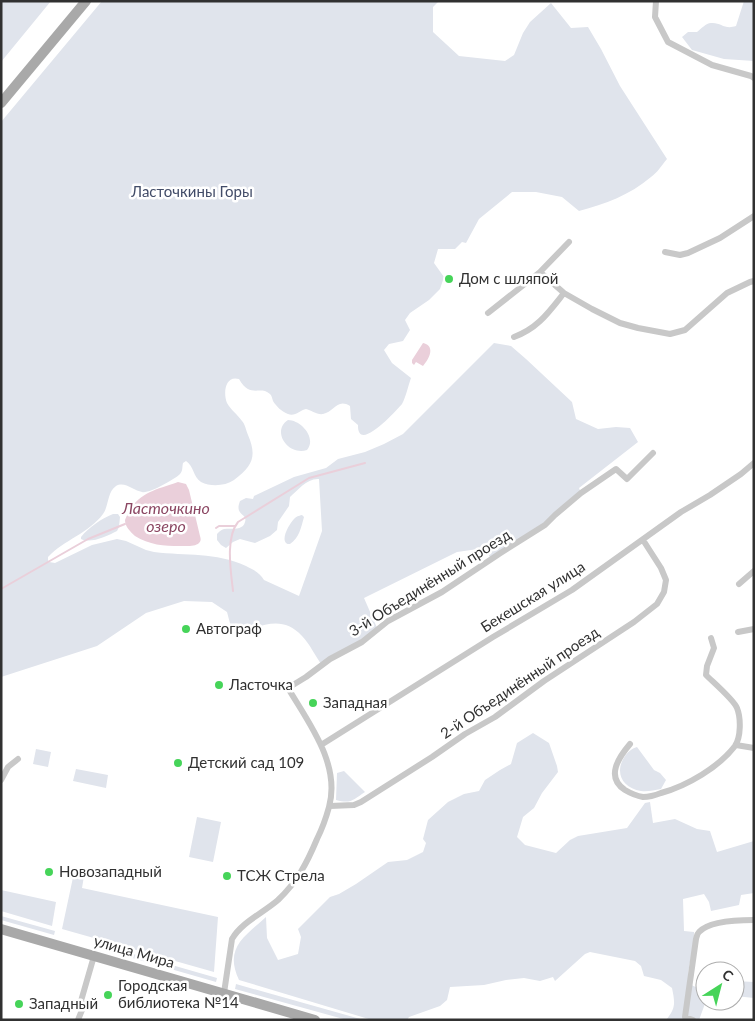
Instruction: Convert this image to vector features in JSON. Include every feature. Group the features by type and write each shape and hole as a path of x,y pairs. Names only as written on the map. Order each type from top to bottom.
{"main road":[{"path":"1,103 86,1"},
{"name":"улица Мира","path":"1,929 315,1020"}],"street":[{"path":"656,1 655,17 668,42 712,65 752,77"},
{"path":"664,252 680,255 688,253 720,238 754,216"},
{"path":"488,313 540,272 569,242"},
{"path":"540,272 564,293 620,323 670,334 685,330 727,293 754,281"},
{"path":"514,338 544,319 564,293"},
{"name":"3-й Объединённый проезд","path":"321,746 288,688 330,659 362,642 388,622 442,592 545,525 555,514 581,493 616,470 627,479 653,454"},
{"name":"Бекешская улица","path":"321,746 493,637 572,590 644,540 680,512 710,495 754,463"},
{"name":"2-й Объединённый проезд","path":"330,806 354,805 361,802 465,734 495,717 634,622 654,606 663,596 666,580 644,540"},
{"path":"739,584 754,571"},
{"path":"738,632 754,629"},
{"path":"630,744 618,760 615,777 620,786 629,792 643,797 687,784 717,764 736,745 739,735 739,714 736,706 706,675 707,666 714,648 711,638"},
{"path":"736,745 754,748"},
{"path":"224,993 232,940 236,932 278,900 299,875 313,850 330,806 332,785 329,768 321,746"},
{"path":"1,780 8,767 18,759"},
{"path":"693,1020 685,1017 698,933 702,929 715,924 754,920"},
{"path":"78,1020 84,1005 81,1001 94,956"}],"green space":[{"path":"1,1 51,1 1,62"},
{"name":"Ласточкины Горы","path":"102,1 439,1 433,7 433,32 459,56 505,61 514,55 530,22 551,3 571,28 588,27 620,86 667,159 653,175 635,189 608,202 579,211 562,197 536,192 512,192 479,219 466,243 462,242 455,249 438,249 434,263 444,277 440,289 429,300 410,313 405,320 410,330 403,341 389,344 384,350 392,363 411,378 405,398 392,414 370,433 364,435 359,433 358,425 351,419 350,406 346,404 339,404 323,414 306,409 291,415 279,409 271,395 262,391 247,389 239,379 234,378 226,386 227,403 244,424 251,442 253,455 249,465 240,475 222,485 209,485 198,480 191,466 186,461 183,463 180,474 156,489 142,492 126,485 116,486 111,492 105,511 97,521 48,557 49,562 55,563 92,545 117,539 154,552 223,558 254,570 264,580 299,596 322,531 319,479 307,482 290,497 289,506 278,522 277,530 270,536 255,543 240,539 226,548 217,540 217,534 224,529 239,528 244,525 245,517 239,509 240,501 246,498 253,499 254,496 294,477 326,468 338,459 365,452 403,434 494,343 511,346 526,359 572,402 576,419 598,429 630,428 638,442 579,488 581,493 545,525 491,559 485,548 457,552 364,598 378,630 322,665 305,639 287,625 271,624 237,635 232,631 227,612 212,602 184,601 146,613 97,646 1,677 1,122"},
{"path":"744,1 754,1 754,61 724,59 692,50 682,37 688,32 697,32 709,23 728,27 736,26"},
{"path":"288,420 298,423 306,430 310,440 307,450 300,451 294,449 284,441 281,430"},
{"path":"113,514 118,514 120,517 117,531 94,540 81,539 91,527"},
{"path":"302,515 304,517 298,536 293,542 287,544 285,534 288,527 295,518"},
{"path":"533,733 549,743 558,772 542,793 534,808 523,817 517,837 525,845 556,853 570,840 578,836 627,828 645,803 650,802 653,823 675,819 697,829 710,831 717,852 754,841 754,893 741,895 739,905 711,911 709,902 704,894 683,899 684,931 694,932 694,945 688,976 689,982 695,986 695,1011 702,1011 699,1020 666,1020 672,1012 674,1005 672,988 661,980 644,976 641,966 635,961 590,952 585,954 555,981 553,977 540,981 524,978 484,985 450,987 447,1000 440,1006 409,1017 407,1020 372,1020 239,980 235,969 235,951 244,937 266,917 267,938 278,960 298,954 301,937 298,929 330,897 356,884 388,862 407,860 423,852 426,843 423,839 428,820 448,802 464,794 479,791 485,780 511,764 517,743"},
{"path":"637,747 654,770 660,773 666,780 661,789 641,791 629,787 622,778 620,768 622,762 629,751"},
{"path":"36,749 51,752 48,767 33,764"},
{"path":"76,769 108,775 106,788 73,781"},
{"path":"344,771 365,792 349,801 336,800 337,773"},
{"path":"197,817 221,822 213,862 189,857"},
{"path":"75,868 85,870 82,888 218,917 214,972 62,929"},
{"path":"1,890 56,902 52,926 1,911"},
{"path":"1,916 55,931 54,935 1,920"},
{"path":"130,953 217,978 216,982 129,957"},
{"path":"745,982 754,982 754,998 745,997"},
{"path":"236,984 364,1020 347,1020 235,989"}],"water":[{"path":"423,343 429,347 429,356 423,366 416,362 414,365 412,360"},
{"name":"Ласточкино озеро","path":"178,482 186,484 189,490 201,538 200,542 190,546 162,545 151,543 135,536 125,522 134,504 146,494"}],"waterway":[{"path":"233,591 230,546 231,537 238,522 309,478 365,463"},
{"path":"1,589 88,539 125,524"},
{"path":"216,528 219,526 235,526"}],"place":[{"name":"Дом с шляпой","path":"449,279"},
{"name":"Автограф","path":"186,629"},
{"name":"Ласточка","path":"219,685"},
{"name":"Западная","path":"313,703"},
{"name":"Детский сад 109","path":"178,763"},
{"name":"Новозападный","path":"49,872"},
{"name":"ТСЖ Стрела","path":"227,876"},
{"name":"Городская библиотека №14","path":"108,995"},
{"name":"Западный","path":"19,1004"}]}
